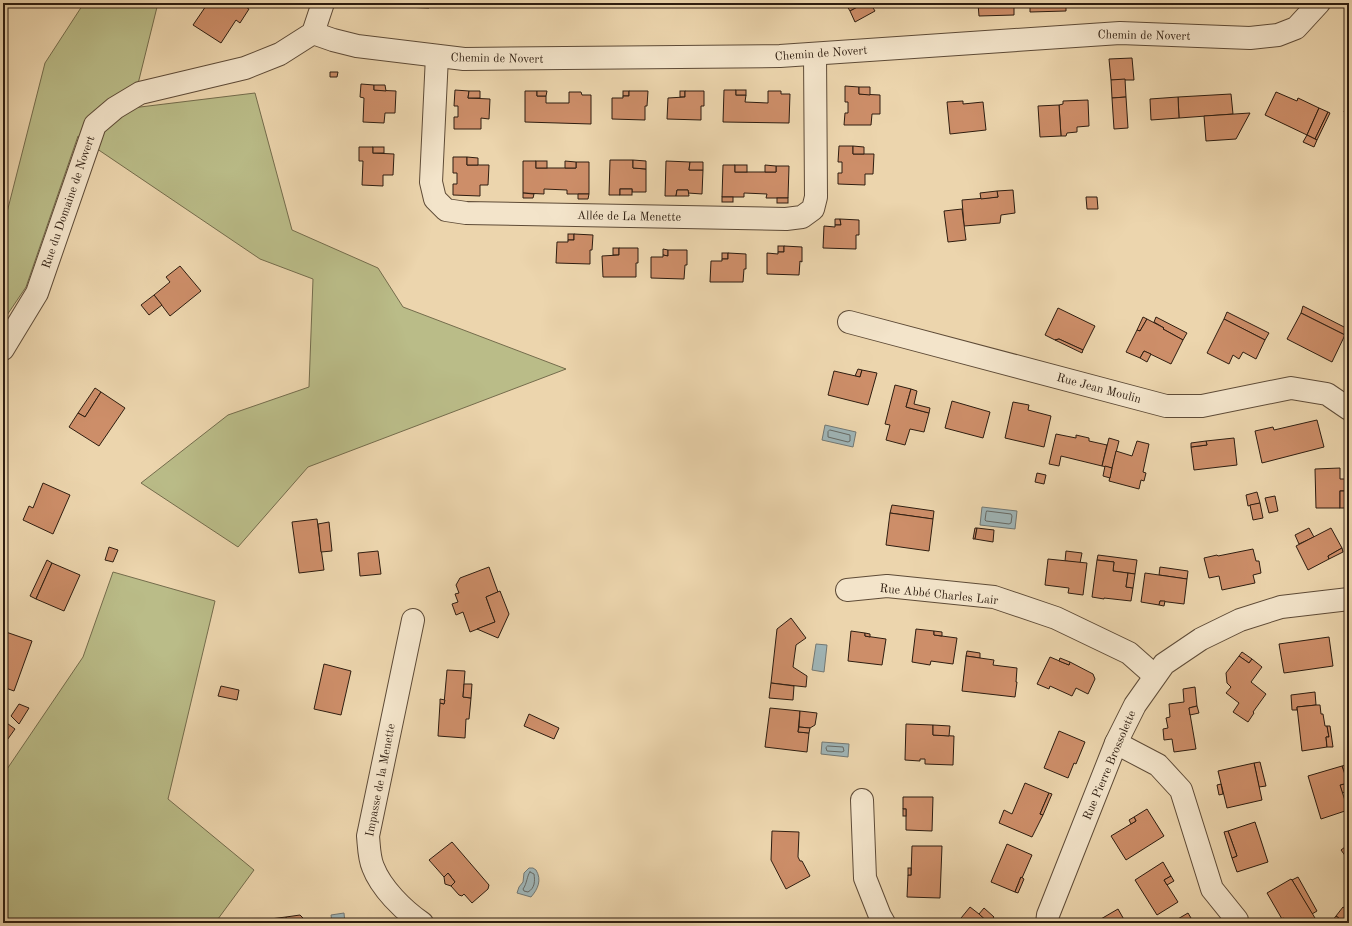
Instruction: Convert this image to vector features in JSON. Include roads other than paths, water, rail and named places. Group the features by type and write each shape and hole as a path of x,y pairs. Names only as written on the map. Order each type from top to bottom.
{"street":[{"path":"313,33 323,3"},
{"name":"Chemin de Novert","path":"313,33 357,46 464,59 780,56 1120,33 1250,38 1278,35 1296,28 1319,3"},
{"name":"Rue du Domaine de Novert","path":"3,349 37,293 95,125 115,108 140,93 246,68 280,54 313,33"},
{"name":"Allée de La Menette","path":"437,56 431,182 435,199 446,210 466,213 786,219 802,217 813,209 816,197 815,54"},
{"name":"Rue Jean Moulin","path":"849,322 1166,406 1202,406 1290,388 1327,394 1349,409"},
{"name":"Rue Abbé Charles Lair","path":"847,590 887,586 994,597 1056,618 1128,653 1155,676"},
{"name":"Rue Pierre Brossolette","path":"1047,923 1048,915 1116,743 1134,705 1164,664 1201,639 1240,620 1281,607 1349,598"},
{"name":"Impasse de la Menette","path":"413,620 368,836 372,866 381,884 409,914 422,923"},
{"path":"1116,743 1158,765 1181,790 1212,889 1237,920"},
{"path":"862,800 865,878 884,923"}],"water":[{"path":"825,425 856,432 853,447 822,440"},
{"path":"982,507 1017,511 1015,529 980,525"},
{"path":"816,644 827,645 824,672 812,670"},
{"path":"822,742 849,744 848,757 821,754"},
{"path":"529,868 536,870 539,877 536,891 531,897 517,893 523,882 524,873"},
{"path":"344,913 345,923 332,923 331,915"}]}
